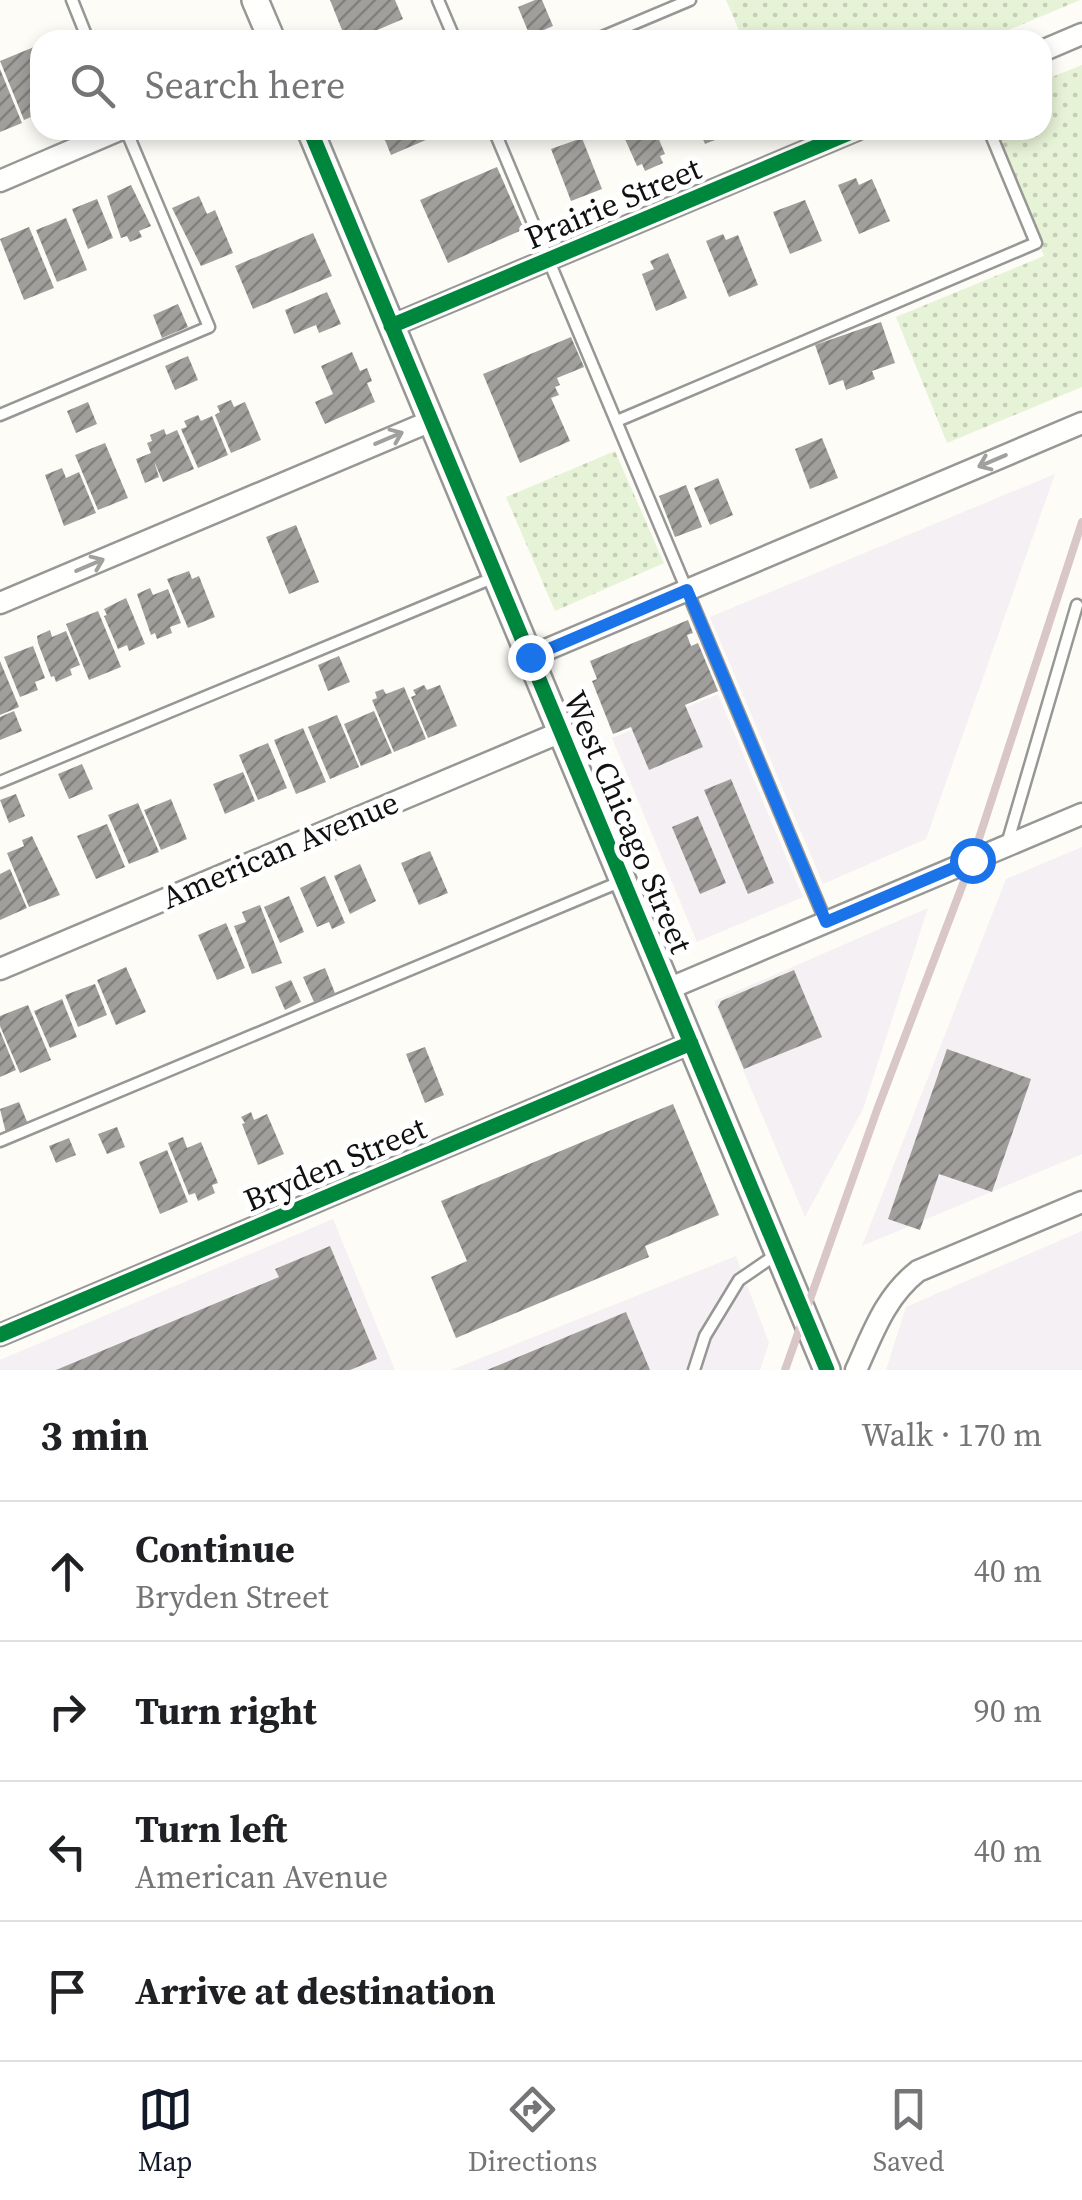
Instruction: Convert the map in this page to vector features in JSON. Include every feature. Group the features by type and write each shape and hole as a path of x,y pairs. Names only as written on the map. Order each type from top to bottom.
{"street":[{"path":"255,0 268,30"},
{"path":"1052,47 1082,34"},
{"path":"0,181 99,140"},
{"name":"West Chicago Street","path":"314,140 827,1370"},
{"name":"Prairie Street","path":"392,326 832,140"},
{"path":"0,603 431,420"},
{"path":"530,657 1082,423"},
{"name":"American Avenue","path":"0,968 561,732"},
{"path":"668,989 1082,814"},
{"name":"Bryden Street","path":"0,1335 691,1043"},
{"path":"856,1370 888,1301 918,1271 1082,1202"}],"lane":[{"path":"72,0 84,30"},
{"path":"438,0 451,30"},
{"path":"619,30 690,0"},
{"path":"0,416 209,327 127,140"},
{"path":"499,140 553,258 826,922"},
{"path":"617,421 1036,243 993,140"},
{"path":"0,782 496,576"},
{"path":"1007,845 1077,605"},
{"path":"0,1141 623,881"},
{"path":"694,1370 705,1336 739,1280 778,1253"}],"shaded area":[{"path":"1055,474 926,839 823,884 710,617"},
{"path":"718,694 803,897 697,942 612,738"},
{"path":"1082,847 1082,1154 862,1246 1006,879"},
{"path":"928,908 863,1109 805,1217 714,1001"},
{"path":"333,1219 395,1370 0,1370 0,1360"},
{"path":"1082,1231 1082,1370 886,1370 906,1307"},
{"path":"736,1256 769,1343 760,1370 451,1370"}],"green space":[{"path":"726,0 1080,0 1009,30 739,30"},
{"path":"1082,65 1082,387 947,443 896,317 1044,256 997,140 1052,140 1052,77"},
{"path":"615,451 664,563 555,611 506,497"}],"building":[{"path":"330,0 395,0 403,19 377,30 342,30"},
{"path":"542,0 553,26 528,30 518,7"},
{"path":"30,49 30,117 24,120 0,61"},
{"path":"0,69 22,123 0,132"},
{"path":"385,140 426,140 391,155"},
{"path":"583,140 602,189 571,201 551,149"},
{"path":"625,140 659,140 665,154 660,156 663,163 645,171 642,164 637,166"},
{"path":"497,167 524,229 448,263 420,200"},
{"path":"856,178 859,185 872,179 890,221 859,234 838,185"},
{"path":"131,185 151,226 139,231 142,237 130,242 127,236 121,238 107,196"},
{"path":"199,196 207,214 215,210 233,253 201,266 172,208"},
{"path":"97,199 113,238 88,249 72,209"},
{"path":"805,200 822,241 790,254 773,212"},
{"path":"66,218 87,270 57,282 36,230"},
{"path":"29,227 54,288 24,300 0,239"},
{"path":"313,233 332,276 253,309 235,266"},
{"path":"723,234 726,240 738,235 758,285 729,297 706,241"},
{"path":"668,253 687,298 656,311 642,274 654,269 650,261"},
{"path":"327,292 341,324 319,333 316,325 294,334 285,310"},
{"path":"178,304 188,327 162,338 153,315"},
{"path":"881,322 895,363 872,371 875,379 846,390 843,380 829,385 815,345"},
{"path":"571,337 584,367 557,378 560,385 555,387 559,395 551,398 570,441 520,463 483,374"},
{"path":"352,352 360,371 367,368 372,381 367,383 375,402 325,424 315,402 333,394 321,366"},
{"path":"188,356 198,380 175,390 165,366"},
{"path":"231,400 234,407 245,402 261,440 231,453 215,415 220,412 217,406"},
{"path":"88,402 97,424 76,433 67,411"},
{"path":"198,415 201,421 212,416 228,455 198,468 181,429 187,427 184,421"},
{"path":"164,429 166,435 177,430 194,469 163,482 154,461 159,477 145,483 136,459 151,453 147,443 152,441 150,435"},
{"path":"822,438 838,478 810,489 795,449"},
{"path":"105,443 128,498 98,510 75,455"},
{"path":"62,468 66,478 79,472 96,513 64,526 45,475"},
{"path":"718,478 733,515 710,525 694,488"},
{"path":"686,485 702,527 675,537 659,496"},
{"path":"296,525 319,582 289,594 266,537"},
{"path":"189,571 192,579 199,576 215,617 188,628 167,579"},
{"path":"150,588 153,595 168,589 181,623 170,627 172,633 157,639 155,633 151,635 137,594"},
{"path":"126,598 145,644 129,651 127,645 118,649 104,616 104,609"},
{"path":"98,611 121,667 89,680 66,624"},
{"path":"688,620 693,633 687,635 691,646 698,643 718,691 685,705 703,747 649,770 631,727 613,734 592,681 597,679 590,661"},
{"path":"50,630 52,637 66,631 80,665 70,669 72,675 56,682 37,636"},
{"path":"33,646 45,678 35,682 38,690 20,697 4,657"},
{"path":"339,656 350,682 328,691 318,665"},
{"path":"0,661 19,707 0,715"},
{"path":"424,685 427,690 440,685 457,726 428,738 411,697 416,695 413,690"},
{"path":"404,687 426,739 394,752 372,700 377,698 375,692 383,689 386,694"},
{"path":"14,711 22,731 0,740 0,717"},
{"path":"374,711 392,753 361,766 344,724"},
{"path":"337,715 359,767 330,779 308,727"},
{"path":"303,728 326,782 296,794 274,740"},
{"path":"268,743 287,788 258,800 239,755"},
{"path":"82,764 93,789 69,799 58,774"},
{"path":"243,772 255,801 225,814 213,784"},
{"path":"731,779 774,883 748,894 704,790"},
{"path":"16,794 25,816 9,823 0,800"},
{"path":"171,799 187,839 161,850 144,810"},
{"path":"138,803 159,852 129,864 108,815"},
{"path":"698,816 726,883 700,894 672,827"},
{"path":"107,824 125,867 96,879 77,836"},
{"path":"32,836 60,895 29,907 7,853 24,846 22,840"},
{"path":"430,851 448,893 419,905 401,863"},
{"path":"360,864 376,901 350,914 334,876"},
{"path":"10,869 27,908 0,920 0,874"},
{"path":"325,876 345,923 332,929 329,922 317,927 300,888"},
{"path":"289,896 304,932 280,943 264,907"},
{"path":"260,905 282,963 252,974 234,926 246,922 242,912"},
{"path":"226,923 245,968 217,980 198,935"},
{"path":"126,967 146,1012 116,1025 97,980"},
{"path":"325,968 335,993 314,1002 303,977"},
{"path":"794,970 822,1037 744,1069 718,1007 721,1001"},
{"path":"291,980 301,1002 285,1010 275,987"},
{"path":"95,984 107,1015 78,1027 65,995"},
{"path":"62,999 77,1037 50,1048 34,1011"},
{"path":"28,1005 51,1060 20,1073 0,1026 0,1016"},
{"path":"0,1031 16,1070 0,1077"},
{"path":"425,1047 444,1095 425,1103 406,1054"},
{"path":"947,1049 1031,1079 992,1192 939,1174 920,1230 888,1219"},
{"path":"19,1102 28,1124 6,1133 0,1109"},
{"path":"673,1104 719,1215 645,1246 649,1257 456,1338 431,1277 467,1261 441,1201"},
{"path":"251,1112 254,1120 267,1114 284,1154 258,1165 241,1117"},
{"path":"117,1127 125,1147 107,1154 98,1134"},
{"path":"183,1137 187,1148 201,1142 218,1183 212,1185 215,1193 198,1201 195,1193 189,1195 168,1143"},
{"path":"69,1138 76,1155 56,1163 49,1146"},
{"path":"167,1150 188,1202 160,1214 139,1162"},
{"path":"330,1246 377,1359 350,1370 56,1370 279,1277 275,1269"},
{"path":"626,1312 650,1370 487,1370"}],"railway":[{"path":"785,1370 877,1110 972,860 1082,522"}],"cycle path":[{"path":"314,140 827,1370"},
{"path":"391,326 832,140"},
{"path":"0,1335 691,1043"}],"route":[{"path":"530,657 687,590 826,922 972,860"}]}
